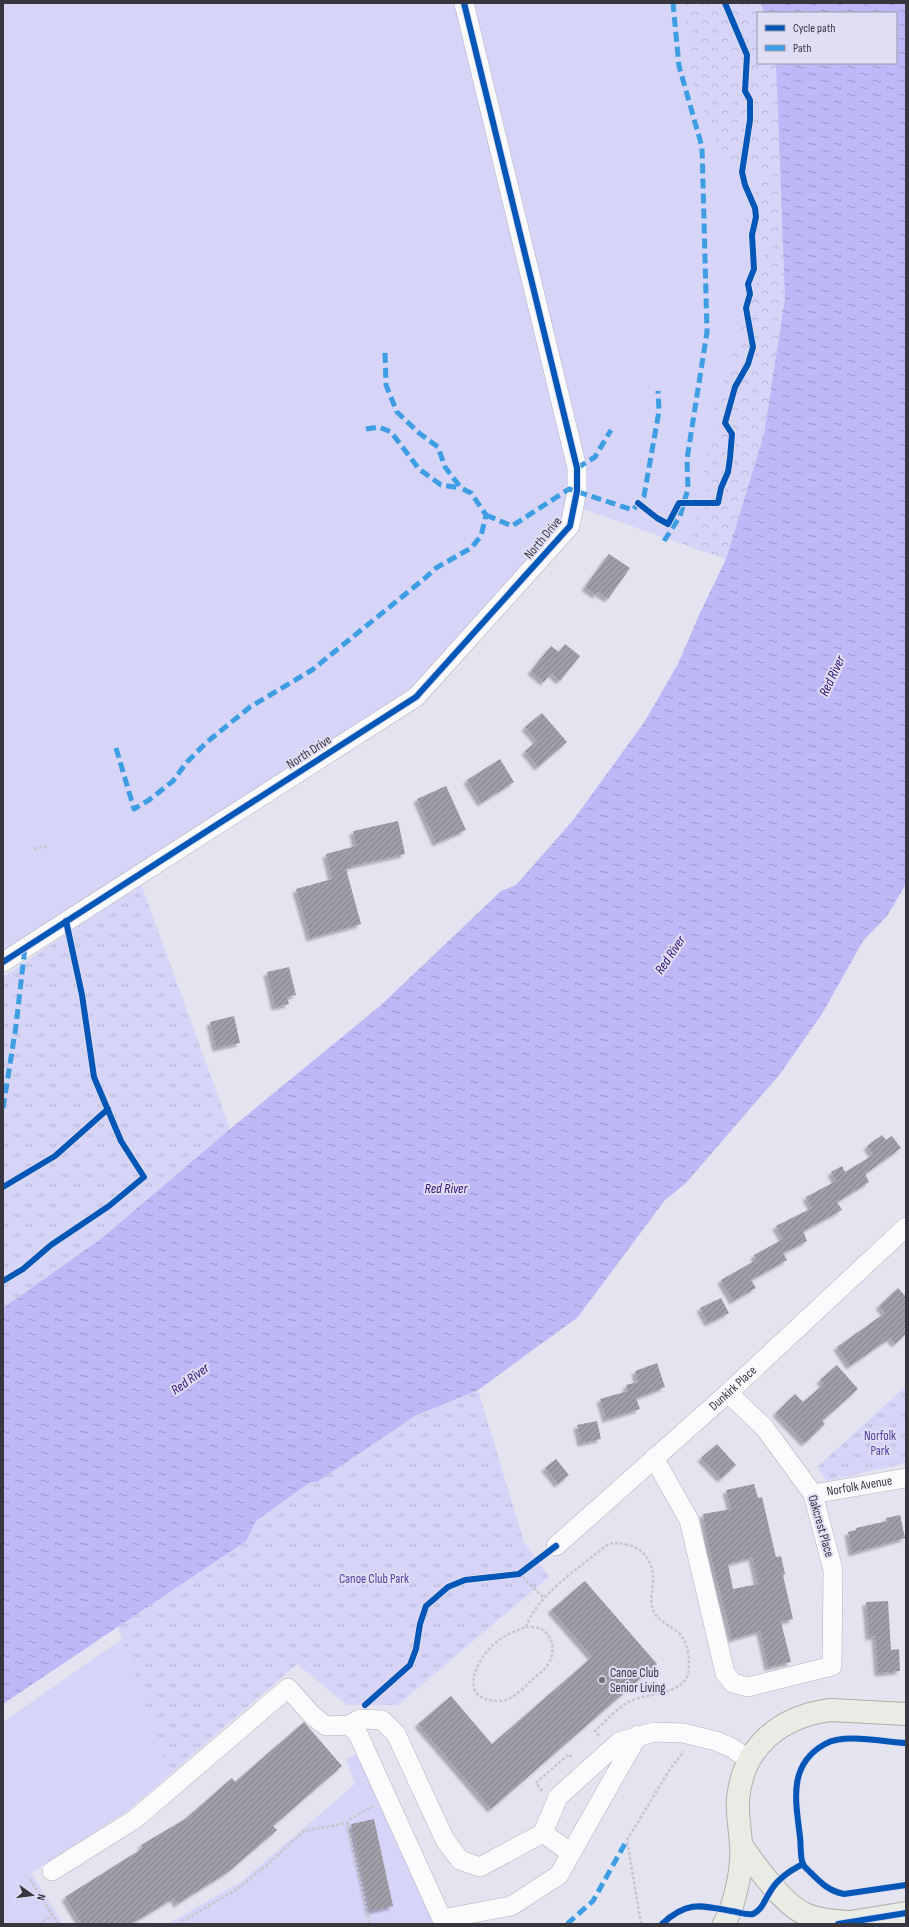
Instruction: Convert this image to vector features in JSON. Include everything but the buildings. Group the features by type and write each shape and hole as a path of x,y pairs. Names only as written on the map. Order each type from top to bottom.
{"main road":[{"path":"724,1924 731,1911 735,1896 742,1846 738,1820 738,1799 742,1779 749,1760 767,1737 780,1726 807,1714 831,1710 906,1714"},
{"path":"742,1846 780,1894 795,1908 814,1917 843,1923 906,1913"}],"street":[{"name":"North Drive","path":"3,962 416,697 570,526 577,491 577,468 464,3"},
{"name":"Dunkirk Place","path":"556,1546 904,1234"},
{"name":"Oakcrest Place","path":"654,1458 688,1520 725,1673 733,1683 748,1687 832,1666 833,1570 813,1494 764,1427 728,1393"},
{"name":"Norfolk Avenue","path":"813,1494 906,1478"},
{"path":"52,1871 135,1819 288,1688 313,1716 326,1726 349,1725 360,1719 382,1720 396,1734 445,1840 460,1860 480,1867 543,1833 558,1797 619,1742 638,1735 668,1732 701,1736 732,1748 749,1760"},
{"path":"349,1725 358,1734 442,1919 511,1906 559,1875 638,1735"},
{"path":"543,1833 571,1853"}],"path":[{"path":"34,849 48,846"},
{"path":"526,1627 540,1629 550,1637 554,1648 549,1664 516,1695 502,1701 490,1701 479,1697 474,1689 473,1680 477,1666 494,1644 509,1634 526,1627 530,1615 543,1597 608,1545 614,1542 634,1546 650,1561 654,1581 651,1605 655,1614 680,1634 686,1646 689,1660 688,1674 682,1684 673,1689 644,1695 627,1703 595,1731 604,1742"},
{"path":"512,1575 519,1574 524,1569"},
{"path":"519,1574 543,1597"},
{"path":"641,1924 627,1840 670,1769 687,1748 701,1736"},
{"path":"558,1797 547,1796 536,1783 569,1754 574,1760"},
{"path":"178,1924 237,1888 261,1870 304,1831 347,1823 349,1820 387,1798"},
{"path":"347,1823 370,1924"},
{"path":"30,1880 58,1924"},
{"path":"39,1924 53,1915"}],"green space":[{"path":"3,3 761,3 763,12 757,12 757,64 776,64 785,298 726,559 574,506 416,697 3,954"},
{"path":"686,3 761,3 763,12 757,12 757,64 776,64 777,69 785,298 764,434 726,559 677,542 707,503 703,460 719,433 714,409 766,258 744,216 763,179 751,156 726,163 690,75"},
{"path":"141,884 230,1129 102,1238 3,1308 3,977"},
{"name":"Norfolk Park","path":"906,1386 906,1463 827,1481 817,1467"},
{"name":"Canoe Club Park","path":"478,1390 524,1542 549,1577 398,1705 347,1705 297,1664 169,1775 118,1627 246,1541 256,1521 309,1483 317,1482 415,1416"},
{"path":"122,1639 169,1775 127,1811 31,1873 63,1924 3,1924 3,1722"},
{"path":"361,1751 433,1924 168,1924 242,1881 355,1784 346,1759"}],"water":[{"name":"Red River","path":"761,3 906,3 906,884 887,916 863,941 822,1014 780,1074 686,1183 665,1200 578,1317 478,1390 415,1416 317,1482 309,1483 256,1521 246,1541 3,1704 3,1308 102,1238 230,1129 380,1006 501,891 516,885 574,819 645,721 678,664 699,615 726,559 764,434 785,298 776,64 897,64 897,12 764,12"}],"marked path":[{"path":"664,541 680,516 688,489 687,459 707,332 702,147 679,66 673,3"},
{"path":"116,748 134,809 149,800 173,781 187,762 207,742 250,707 312,670 436,568 471,548 481,536 486,515 471,493 461,488 445,467 438,447 419,433 397,412 386,385 385,351"},
{"path":"486,515 512,526 569,489 633,510 644,496 659,411 658,391"},
{"path":"366,429 379,427 391,432 419,469 441,485 461,488"},
{"path":"577,468 595,457 611,430"},
{"path":"3,1108 16,1026 25,947"},
{"path":"567,1924 593,1901 627,1840"}],"cycle path":[{"path":"3,962 416,697 570,526 577,491 577,468 464,3"},
{"path":"638,503 657,518 668,524 679,503 718,503 721,488 728,472 730,458 732,434 725,423 735,387 748,364 753,347 746,308 750,294 748,284 754,269 752,235 756,217 755,208 745,185 742,172 750,120 750,100 745,91 747,55 725,3"},
{"path":"3,1281 23,1269 51,1245 109,1206 144,1177 121,1141 94,1077 82,995 66,921"},
{"path":"3,1187 55,1156 108,1109"},
{"path":"365,1705 410,1665 416,1649 420,1624 426,1606 448,1587 465,1580 519,1574 556,1546"},
{"path":"906,1743 864,1739 843,1739 825,1744 804,1762 799,1773 796,1798 803,1865 825,1886 833,1891 844,1894 906,1885"},
{"path":"662,1924 679,1911 687,1908 702,1906 745,1914 753,1914 761,1907 773,1887 780,1879 803,1864"},
{"path":"838,1924 906,1913"}],"place":[{"name":"Canoe Club Senior Living","path":"602,1680"}]}
